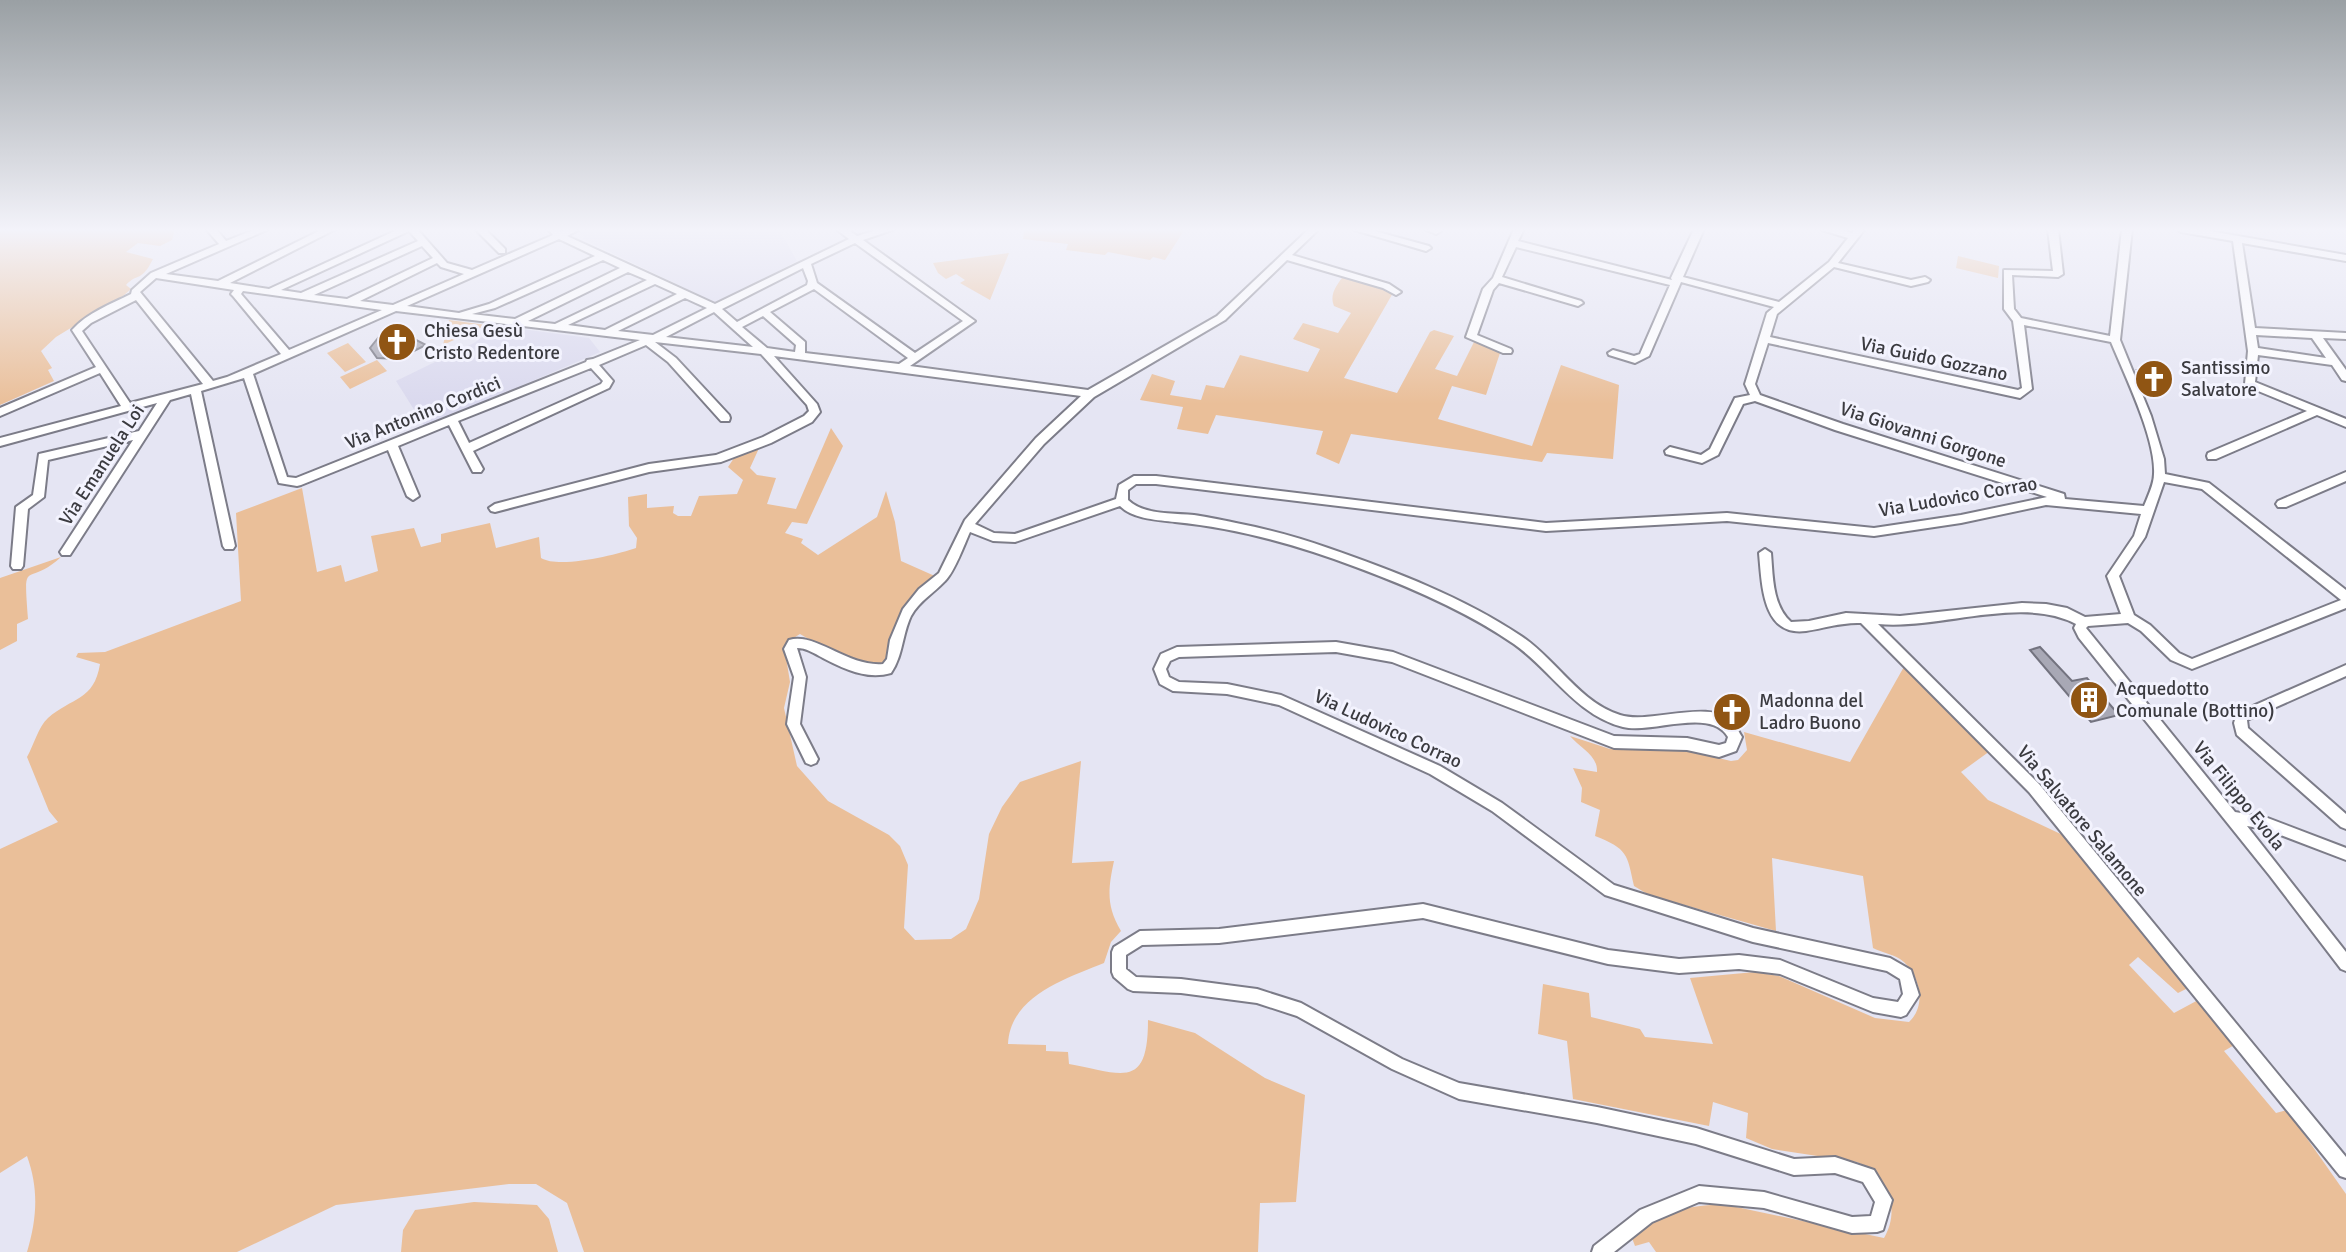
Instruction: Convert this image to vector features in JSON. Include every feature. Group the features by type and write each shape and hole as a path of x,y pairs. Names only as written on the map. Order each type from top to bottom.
{"street":[{"path":"128,408 77,330 142,287"},
{"path":"236,287 650,340 903,366 1090,394"},
{"path":"271,291 279,287"},
{"path":"304,295 321,287"},
{"path":"351,301 379,287"},
{"path":"0,442 211,386 247,373 441,287"},
{"path":"460,315 473,309 492,306 533,287"},
{"path":"517,322 588,287"},
{"path":"557,327 640,287"},
{"path":"495,508 649,468 718,459 808,419 815,408 765,352 715,308 671,287"},
{"name":"Via Antonino Cordici","path":"247,373 283,481 298,482 650,340 757,287"},
{"path":"736,326 807,287"},
{"path":"818,287 913,357"},
{"path":"903,366 970,321 923,287"},
{"path":"811,759 793,724 800,685 790,646 801,641 851,667 874,671 887,669 893,660 896,640 907,612 923,592 943,576 968,526 1040,441 1090,394 1221,318 1254,287"},
{"path":"1388,287 1396,292"},
{"path":"1489,287 1471,337 1507,351"},
{"path":"1525,287 1578,303"},
{"path":"1613,353 1635,360 1642,358 1672,287"},
{"path":"1703,287 1779,305"},
{"path":"1670,451 1696,459 1711,455 1739,401 1756,397 1750,384 1773,313 1802,287"},
{"path":"2008,287 2009,309 2018,321 2115,340"},
{"path":"2121,287 2115,340 2146,416 2159,460 2160,477 2146,510 2139,537 2113,576 2129,618"},
{"path":"2244,287 2253,351 2250,384 2346,423"},
{"path":"240,288 236,294 288,355"},
{"path":"136,293 211,386"},
{"path":"606,333 685,294"},
{"path":"764,312 801,344 800,355"},
{"name":"Via Guido Gozzano","path":"1766,339 2020,394 2027,389 2018,321"},
{"path":"2250,331 2346,336"},
{"path":"2315,334 2346,378"},
{"path":"650,340 725,418"},
{"path":"2253,351 2334,362"},
{"path":"467,449 605,386 608,381 591,362"},
{"path":"0,412 102,368"},
{"path":"196,391 229,546"},
{"name":"Via Giovanni Gorgone","path":"1756,397 1828,424 2080,503"},
{"name":"Via Emanuela Loi","path":"66,552 166,398"},
{"path":"2212,456 2318,411"},
{"path":"452,420 477,469"},
{"path":"16,566 22,507 38,497 43,457 143,434"},
{"path":"392,445 413,496"},
{"path":"2282,504 2346,476"},
{"path":"2160,477 2205,486 2346,597"},
{"name":"Via Ludovico Corrao","path":"1600,1252 1646,1216 1699,1194 1764,1200 1852,1225 1877,1224 1884,1200 1868,1176 1835,1165 1794,1167 1696,1136 1597,1115 1459,1091 1397,1064 1290,1007 1257,996 1181,986 1133,984 1119,972 1119,952 1140,938 1219,936 1423,911 1608,957 1679,966 1740,962 1780,967 1873,1005 1901,1010 1911,995 1906,975 1890,965 1753,935 1610,890 1497,807 1435,770 1384,744 1281,700 1227,689 1198,690 1170,684 1161,675 1161,663 1178,652 1336,647 1393,657 1614,742 1687,744 1719,751 1731,747 1735,737 1730,725 1716,717 1641,724 1623,722 1601,712 1575,692 1539,655 1515,638 1448,603 1349,559 1268,535 1133,510 1122,501 1123,488 1141,479 1546,527 1727,517 1874,532 1961,519 2020,504 2046,501 2129,511 2146,510"},
{"path":"968,526 993,537 1015,538 1122,501"},
{"path":"1765,554 1773,603 1778,617 1788,626 1864,618 1898,621 2043,607 2065,610 2084,622 2129,618 2144,624 2179,659 2192,664 2346,603"},
{"name":"Via Salvatore Salamone","path":"1864,618 2034,788 2346,1170"},
{"name":"Via Filippo Evola","path":"2084,622 2080,628 2083,635 2343,957"},
{"path":"2346,670 2242,717 2239,723 2242,731 2346,823"},
{"path":"2231,817 2265,823 2346,854"}],"shaded area":[{"path":"0,287 131,289 56,337 41,351 52,368 48,370 54,381 0,405"},
{"path":"684,287 748,287 718,304"},
{"path":"968,287 995,287 990,300"},
{"path":"1336,287 1386,287 1393,293 1344,378 1397,393 1430,332 1434,330 1454,336 1435,369 1457,376 1474,342 1501,350 1486,395 1452,386 1438,419 1532,446 1561,365 1619,385 1613,459 1547,453 1542,462 1351,434 1339,464 1316,454 1323,431 1216,415 1208,434 1177,429 1183,407 1140,400 1152,374 1175,381 1170,395 1201,400 1206,385 1224,388 1240,355 1308,372 1320,349 1293,339 1303,323 1338,333 1351,313 1334,306"},
{"path":"449,320 487,325 443,345"},
{"path":"498,326 589,338 600,352 425,427 396,381 474,343"},
{"path":"348,343 366,362 345,372 327,353"},
{"path":"377,360 387,371 350,389 340,377"},
{"path":"831,428 843,446 807,524 792,522 785,533 803,539 801,543 818,555 877,517 886,491 895,522 901,561 937,577 913,599 887,660 882,665 850,663 800,634 787,642 785,651 790,682 784,708 797,766 828,801 889,835 900,846 908,865 904,928 915,940 951,939 966,929 979,899 989,834 1002,807 1020,782 1081,761 1072,863 1114,861 1110,897 1121,931 1111,942 1104,963 1058,983 1029,1001 1011,1027 1008,1044 1046,1045 1046,1051 1068,1052 1069,1064 1118,1073 1129,1072 1137,1067 1143,1058 1148,1020 1195,1033 1265,1078 1305,1095 1296,1202 1260,1203 1258,1252 584,1252 567,1203 536,1184 509,1184 336,1205 237,1252 27,1252 33,1228 35,1192 27,1156 0,1173 0,849 58,822 49,811 27,757 48,718 81,697 93,685 100,664 76,657 78,653 105,652 241,601 236,513 302,488 317,572 341,565 345,582 378,571 371,536 414,528 421,547 441,542 441,534 490,523 496,548 539,537 541,558 574,562 636,548 637,538 629,526 628,497 647,494 647,508 674,506 673,513 678,516 691,516 699,496 737,494 743,480 728,467 734,458 760,446 750,468 757,475 776,478 767,504 796,509"},
{"path":"61,557 27,579 28,619 17,624 17,641 0,650 0,578"},
{"path":"1905,665 1990,751 1961,772 1988,800 2067,837 2190,987 2178,993 2138,957 2129,965 2174,1013 2200,999 2236,1044 2224,1051 2276,1113 2287,1110 2346,1194 2346,1252 1656,1252 1649,1242 1635,1246 1632,1238 1638,1229 1659,1215 1685,1208 1722,1204 1884,1238 1889,1227 1891,1205 1884,1185 1877,1176 1857,1162 1772,1149 1746,1138 1748,1113 1713,1102 1709,1126 1573,1099 1567,1041 1538,1034 1543,984 1589,993 1591,1017 1640,1029 1645,1037 1713,1044 1690,978 1755,972 1779,976 1875,1018 1909,1022 1918,1007 1919,989 1907,965 1897,957 1873,948 1863,876 1772,858 1776,931 1649,895 1634,886 1624,854 1614,845 1595,836 1600,810 1581,802 1582,788 1573,768 1597,772 1597,766 1592,756 1570,736 1610,749 1688,751 1731,761 1738,760 1747,750 1744,732 1850,762"},
{"path":"474,1202 537,1205 549,1219 558,1252 401,1252 403,1230 415,1210"}],"building":[{"name":"Chiesa Gesù Cristo Redentore","path":"386,328 393,328 426,345 398,359 377,358 370,348"},
{"name":"Santissimo Salvatore","path":"2137,370 2163,372 2170,385 2144,382"},
{"name":"Acquedotto Comunale (Bottino)","path":"2040,647 2072,681 2087,678 2119,715 2091,722 2030,650"}],"place":[{"name":"Chiesa Gesù Cristo Redentore","path":"397,342"},
{"name":"Santissimo Salvatore","path":"2154,379"},
{"name":"Acquedotto Comunale (Bottino)","path":"2089,700"},
{"name":"Madonna del Ladro Buono","path":"1732,712"}]}
